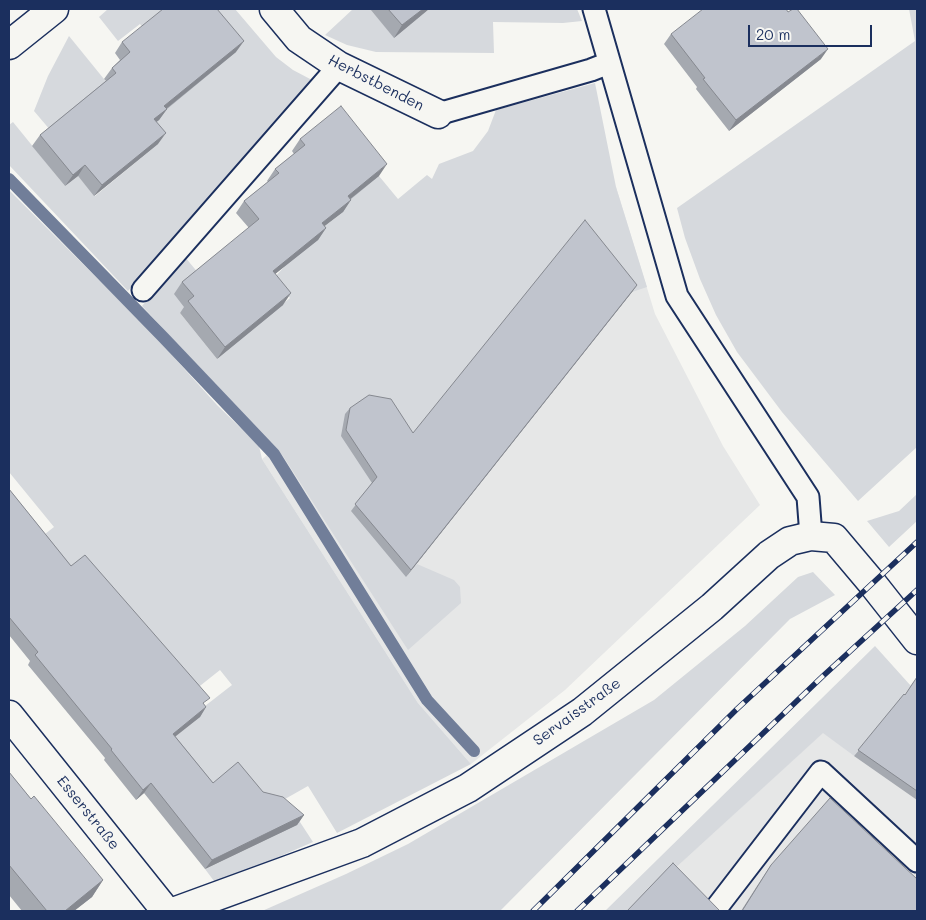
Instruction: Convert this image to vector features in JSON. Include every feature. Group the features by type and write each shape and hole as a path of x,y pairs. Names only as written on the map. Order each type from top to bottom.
{"street":[{"path":"9,46 54,9"},
{"name":"Herbstbenden","path":"274,9 299,39 339,66 438,114"},
{"name":"Servaisstraße","path":"176,911 362,843 468,788 582,712 712,607 769,555 790,541 811,536 834,538 917,640"},
{"name":"Esserstraße","path":"9,715 166,911"}],"lane":[{"path":"594,9 677,296 808,498 811,536"},
{"name":"Herbstbenden","path":"438,114 591,70 610,62"},
{"path":"143,290 339,66"},
{"path":"714,911 820,772 917,861"}],"shaded area":[{"path":"108,9 169,9 144,29 140,24 118,41 99,17"},
{"path":"200,9 235,9 276,57 293,70 312,80 128,291 9,165 9,125 13,122 65,186 78,176 95,196 158,144 146,130"},
{"path":"353,9 370,9 394,37 429,9 577,9 582,21 563,23 493,22 494,53 376,52 347,45 325,35"},
{"path":"909,9 917,9 917,447 858,501 782,412 737,352 716,315 700,279 685,238 677,208 915,41"},
{"path":"69,36 108,84 51,131 34,111 48,76"},
{"path":"595,83 616,187 647,287 632,292 581,227 406,577 417,564 454,580 460,587 461,603 408,650 283,456 142,306 185,257 199,274 186,308 180,313 217,359 290,298 274,278 313,235 343,212 340,207 379,176 398,199 427,175 432,179 439,164 473,151 488,131 496,110"},
{"path":"616,187 655,314 723,446 760,505 565,690 471,764 418,703 262,459"},
{"path":"9,190 152,333 217,405 259,446 262,459 418,703 471,764 337,833 308,786 285,799 313,842 223,881 214,881 205,869 280,833 190,806 166,744 199,717 196,713 232,685 220,670 191,693 64,576 36,541 54,527 9,472"},
{"path":"917,494 917,521 889,547 867,521 899,511"},
{"path":"813,572 835,595 790,619 500,911 262,911 408,844 654,700 745,626 798,577"},
{"path":"875,646 911,686 854,756 823,733 631,911 605,911"},
{"path":"913,682 917,688 917,911 632,911 658,884 823,732 854,756"}],"building":[{"path":"163,9 217,9 244,41 164,106 167,109 154,119 166,133 102,185 85,165 73,175 40,135 116,73 112,68 130,52 122,42"},
{"path":"388,9 423,9 402,25"},
{"path":"703,9 786,9 788,12 797,9 828,49 736,120 703,79 705,78 671,34"},
{"path":"341,106 387,164 348,196 351,200 322,223 326,228 273,271 291,293 225,347 188,301 194,296 182,282 259,219 244,201 279,173 275,169 305,145 300,139"},
{"path":"585,220 637,285 411,570 355,504 377,477 346,430 350,408 369,395 391,399 413,433"},
{"path":"9,489 71,566 85,555 210,698 203,703 206,707 173,734 213,783 238,762 263,792 283,797 304,815 212,860 151,783 143,790 35,655 38,652 9,617"},
{"path":"917,677 917,791 858,750 905,695"},
{"path":"9,772 31,799 34,796 103,880 65,911 47,911 9,865"},
{"path":"830,798 917,879 917,911 742,911 771,865"},
{"path":"673,863 720,911 627,911"}],"waterway":[{"path":"9,179 274,454 427,700 474,751"}],"railway":[{"path":"533,911 737,709 917,542"},
{"path":"577,911 823,676 917,590"}]}
